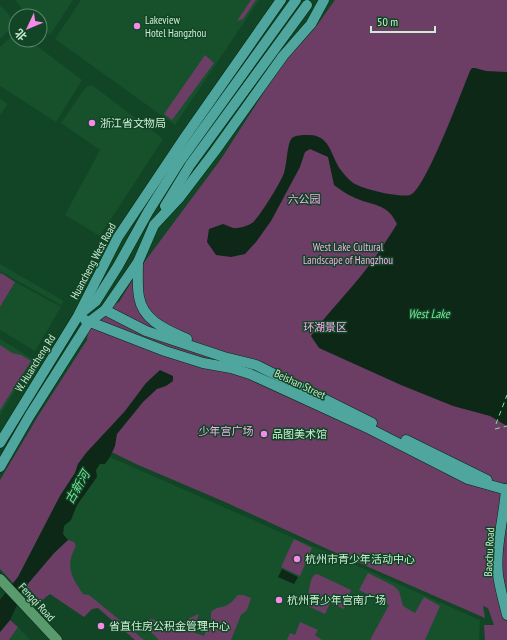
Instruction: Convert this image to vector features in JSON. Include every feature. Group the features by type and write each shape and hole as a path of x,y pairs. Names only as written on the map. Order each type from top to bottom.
{"main road":[{"name":"Huancheng West Road","path":"78,316 118,237 185,137 281,0"},
{"name":"Huancheng West Road","path":"78,316 96,301 118,266 148,212 180,161 296,0"},
{"path":"154,225 180,196 215,151 283,56 311,24 324,0"},
{"path":"0,467 30,415 89,322 105,310 138,262 154,225 190,165 306,5"},
{"path":"138,262 139,298 147,315 159,326 224,357"},
{"name":"Beishan Street","path":"105,310 146,332 224,357 256,365 507,490"},
{"name":"Beishan Street","path":"78,316 89,322 165,351 203,363 231,368 250,374 370,429 468,479 507,490"},
{"name":"W. Huancheng Rd","path":"0,443 78,316"},
{"name":"Baochu Road","path":"507,490 500,533 498,574 507,615"}],"street":[{"name":"Fengqi Road","path":"1,581 57,640"}],"shaded area":[{"path":"15,0 73,0 50,35 48,34 48,8 22,8"},
{"path":"81,0 259,0 175,125 55,39"},
{"path":"0,5 8,14 8,31 0,39"},
{"path":"8,40 8,48 40,48 82,80 56,122 0,86 0,47"},
{"path":"92,85 163,139 100,236 65,215 100,150 61,123 86,87"},
{"path":"0,99 8,104 0,115"},
{"path":"0,264 64,301 61,305 0,271"},
{"path":"15,282 61,307 35,351 0,330 0,307"},
{"path":"0,339 34,360 0,415"},
{"name":"杭州市青少年活动中心","path":"103,454 480,620 479,640 139,640 93,603 76,592 54,537"},
{"path":"18,627 30,640 9,640"}],"green space":[{"path":"251,0 256,0 243,19 237,21"},
{"name":"环湖景区","path":"335,0 507,0 507,640 485,640 484,625 494,625 488,608 483,606 485,618 136,464 95,444 78,464 75,473 60,496 18,577 13,583 0,569 0,480 38,416 87,340 89,322 119,302 140,268 221,159 280,67 315,28"},
{"path":"205,55 214,63 172,120 164,114"},
{"path":"1,273 15,282 0,307 0,274"},
{"path":"0,345 12,353 21,355 31,361 0,410"},
{"path":"294,539 312,548 300,576 281,567"},
{"path":"68,540 74,542 76,546 70,565 75,582 83,594 89,595 144,640 135,640 98,608 92,609 84,617 50,594 41,601 26,586 54,553"},
{"path":"368,573 394,586 399,591 403,606 415,613 424,597 440,606 425,640 370,640 389,605 359,590"},
{"path":"317,574 351,590 344,609 330,603 325,614 306,605 311,580 314,575"},
{"path":"238,595 251,598 247,610 241,615 231,640 159,640 150,631 145,622 151,619 158,620 173,630 185,621 199,614 193,632 204,636 211,620 211,612 216,608 229,604"},
{"path":"10,620 18,627 9,640 0,640 0,632"},
{"path":"300,622 318,630 315,635 322,640 287,640 290,633 295,635"}],"water":[{"name":"West Lake","path":"472,68 486,71 507,72 507,426 490,416 453,406 401,385 319,348 311,336 368,266 397,224 393,217 383,208 353,197 334,185 328,157 310,149 305,152 300,167 271,221 256,242 245,254 231,257 216,255 207,242 209,229 223,224 234,228 241,228 251,224 255,220 270,200 282,178 290,141 292,138 297,136 315,136 325,141 340,169 356,185 390,194 405,196 410,195 417,189 425,177"},
{"name":"古新河","path":"160,370 173,376 173,381 166,386 157,389 143,402 117,434 115,446 110,457 105,464 100,464 96,470 97,477 77,505 71,520 64,526 63,534 68,540 54,553 26,586 10,620 0,632 0,600 18,577 60,496 75,473 78,464 86,453 125,411 146,383"},
{"path":"282,569 298,577 294,584 278,577"}],"ferry route":[{"path":"496,424 507,395"},
{"path":"495,429 507,426"}],"place":[{"name":"Lakeview Hotel Hangzhou","path":"137,26"},
{"name":"浙江省文物局","path":"92,123"},
{"name":"品图美术馆","path":"264,434"},
{"name":"杭州市青少年活动中心","path":"297,559"},
{"name":"杭州青少年宫南广场","path":"279,600"},
{"name":"省直住房公积金管理中心","path":"101,626"}],"park label":[{"name":"六公园","path":"304,199"},
{"name":"West Lake Cultural Landscape of Hangzhou","path":"348,253"},
{"name":"少年宫广场","path":"226,431"}]}
